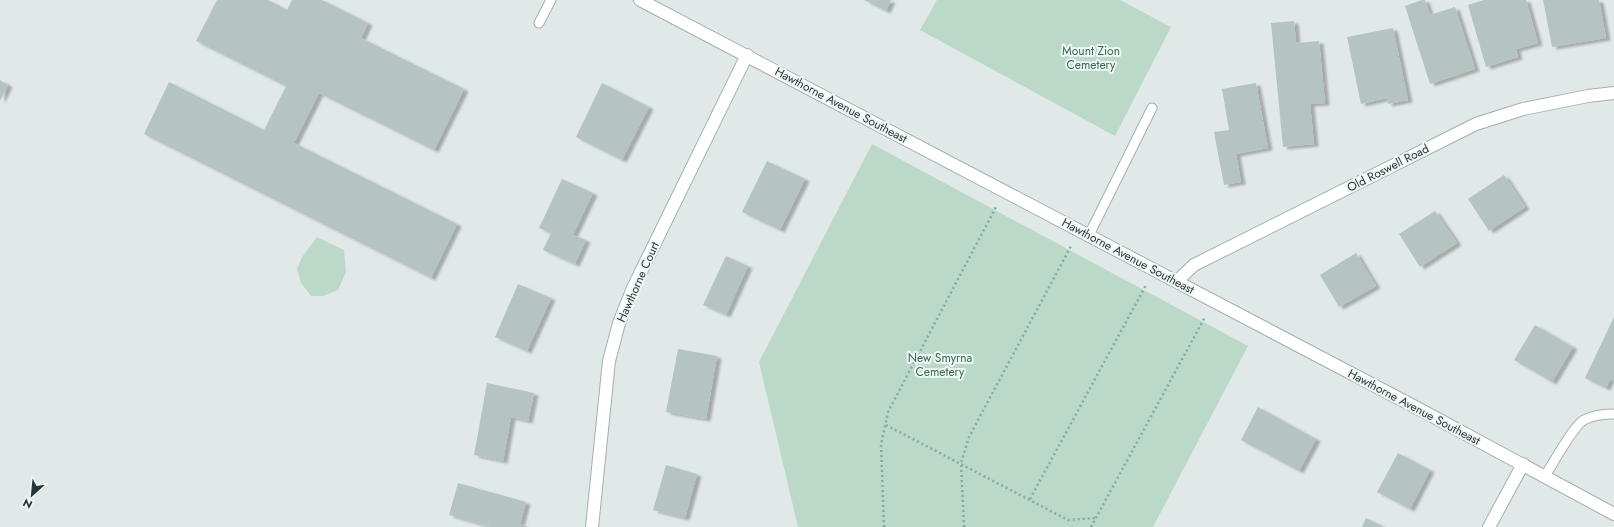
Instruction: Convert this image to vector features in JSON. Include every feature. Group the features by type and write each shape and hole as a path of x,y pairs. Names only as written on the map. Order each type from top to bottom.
{"street":[{"name":"Hawthorne Avenue Southeast","path":"640,0 1177,281 1523,464 1614,514"},
{"name":"Hawthorne Court","path":"592,527 609,361 619,323 633,288 747,55"},
{"name":"Old Roswell Road","path":"1177,281 1194,265 1476,124 1523,109 1588,96 1614,93"},
{"path":"1489,527 1523,464"}],"lane":[{"path":"539,23 551,0"},
{"path":"1084,233 1152,108"},
{"path":"1545,476 1569,437 1583,420 1601,414 1614,414"}],"path":[{"path":"884,527 881,445 888,412 1005,191"},
{"path":"964,527 961,463 969,437 1084,233"},
{"path":"1030,499 1155,270"},
{"path":"1091,527 1213,301"},
{"path":"886,425 1068,520 1096,518"}],"green space":[{"name":"Mount Zion Cemetery","path":"937,0 1120,0 1171,27 1115,136 920,30"},
{"name":"New Smyrna Cemetery","path":"872,144 1248,346 1153,527 798,527 759,362"},
{"path":"317,237 344,250 346,272 338,290 323,296 311,296 301,283 297,269 302,257"}],"building":[{"path":"217,0 268,0 287,10 292,0 322,0 368,23 361,38 464,89 434,150 319,93 294,143 457,224 431,278 144,134 169,82 264,130 286,86 196,41"},
{"path":"864,0 891,0 886,11"},
{"path":"1425,0 1430,15 1455,7 1475,69 1430,84 1405,6"},
{"path":"1484,0 1526,0 1538,43 1516,49 1518,57 1486,67 1468,5"},
{"path":"1543,0 1599,0 1606,38 1552,47"},
{"path":"1294,21 1296,43 1319,41 1325,103 1310,104 1314,144 1283,147 1271,23"},
{"path":"1393,28 1408,100 1388,104 1387,98 1361,104 1347,37"},
{"path":"0,80 8,85 0,101"},
{"path":"602,83 649,107 622,160 576,137"},
{"path":"1256,83 1268,148 1236,154 1241,182 1224,185 1214,132 1229,130 1222,89"},
{"path":"767,161 805,179 780,230 742,212"},
{"path":"1504,175 1525,207 1489,231 1468,199"},
{"path":"562,179 593,193 573,235 586,240 575,264 543,250 551,233 539,228"},
{"path":"1435,211 1457,243 1420,267 1399,234"},
{"path":"1356,253 1376,286 1339,307 1320,275"},
{"path":"726,256 748,266 726,315 703,305"},
{"path":"518,284 551,298 527,351 495,337"},
{"path":"1614,317 1614,381 1610,379 1606,388 1585,378"},
{"path":"1535,325 1573,347 1552,382 1514,360"},
{"path":"678,349 717,356 706,419 666,412"},
{"path":"487,383 534,393 528,421 511,417 503,461 474,455"},
{"path":"1258,407 1316,439 1299,471 1241,440"},
{"path":"1398,453 1430,470 1410,509 1377,492"},
{"path":"666,465 697,474 685,518 653,510"},
{"path":"458,483 526,502 520,524 528,527 492,527 449,515"},
{"path":"1366,518 1384,527 1362,527"}]}
